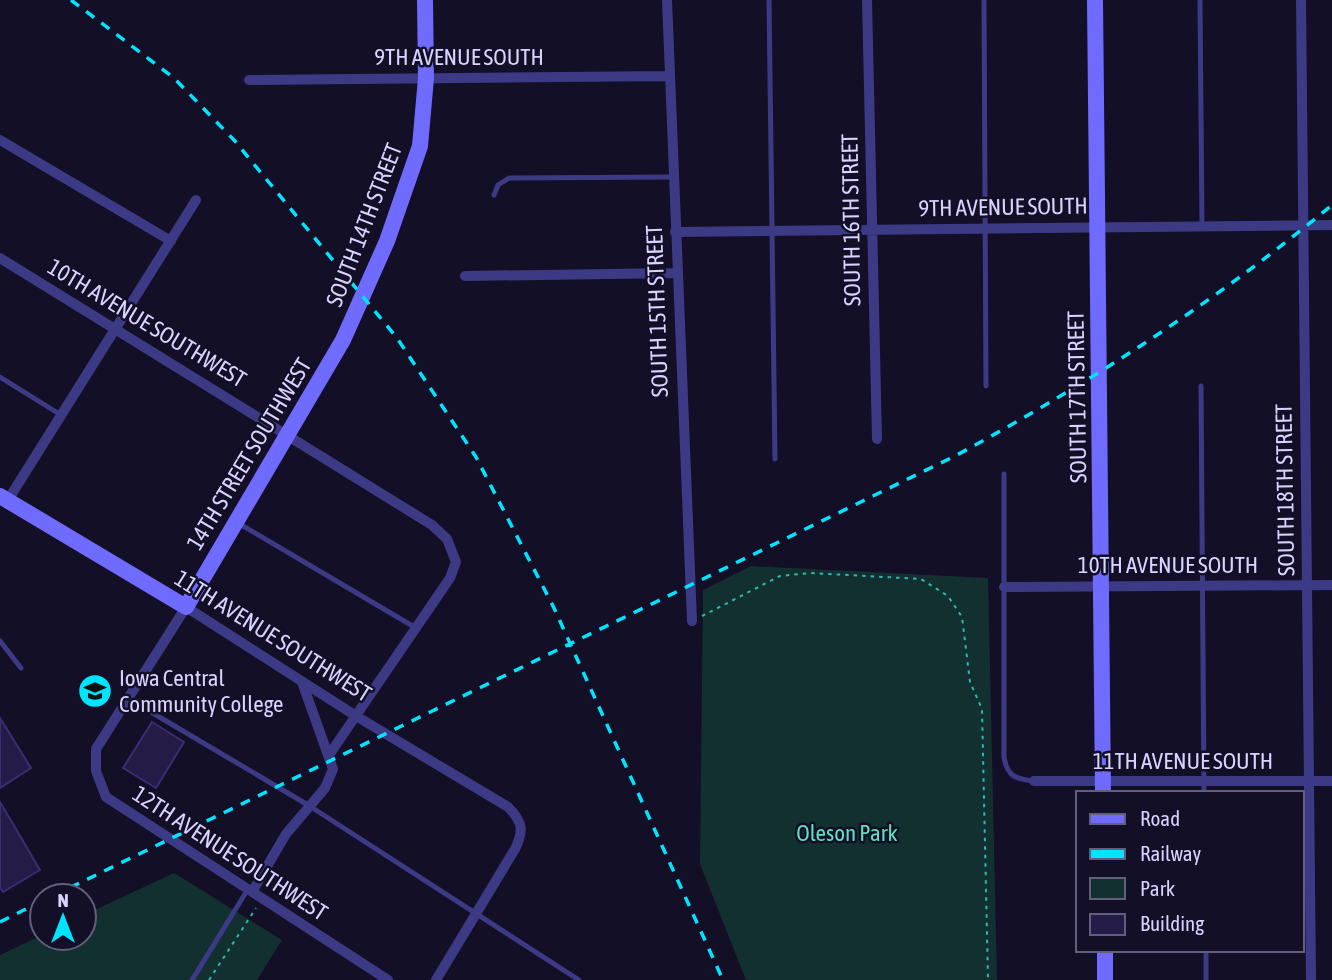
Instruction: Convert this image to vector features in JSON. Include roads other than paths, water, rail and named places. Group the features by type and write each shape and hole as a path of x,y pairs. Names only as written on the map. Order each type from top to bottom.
{"street":[{"name":"SOUTH 14TH STREET","path":"343,340 371,280 420,146 426,78 425,0"},
{"name":"SOUTH 15TH STREET","path":"667,0 692,621"},
{"name":"SOUTH 16TH STREET","path":"867,0 877,439"},
{"name":"SOUTH 17TH STREET","path":"1095,0 1103,788"},
{"name":"SOUTH 18TH STREET","path":"1301,0 1311,980"},
{"name":"9TH AVENUE SOUTH","path":"249,80 670,76"},
{"path":"0,140 171,240"},
{"path":"4,498 61,415 196,200"},
{"name":"9TH AVENUE SOUTH","path":"675,232 1332,225"},
{"name":"10TH AVENUE SOUTHWEST","path":"0,258 288,433 432,525 447,539 456,562 450,578 416,628"},
{"path":"465,276 676,273"},
{"name":"14TH STREET SOUTHWEST","path":"127,697 186,607 343,340"},
{"name":"11TH AVENUE SOUTHWEST","path":"4,498 186,607 356,716 509,807 520,818 523,834 476,911"},
{"name":"10TH AVENUE SOUTH","path":"1004,587 1332,585"},
{"path":"329,755 416,628"},
{"path":"250,890 286,834 325,788 333,769 302,682"},
{"name":"12TH AVENUE SOUTHWEST","path":"127,697 96,749 96,771 106,797 388,980"},
{"name":"11TH AVENUE SOUTH","path":"1034,781 1103,788 1204,787 1332,780"},
{"path":"436,980 476,911"},
{"path":"1105,952 1105,980"}],"lane":[{"path":"769,0 775,459"},
{"path":"984,0 986,386"},
{"path":"1200,0 1202,226"},
{"path":"494,195 498,185 509,178 673,177"},
{"path":"0,377 61,415"},
{"path":"1201,386 1204,787"},
{"path":"1004,474 1004,757 1006,771 1016,779 1034,781"},
{"path":"236,522 416,628"},
{"path":"0,641 21,668"},
{"path":"127,697 308,805 579,980"},
{"path":"192,980 250,890"},
{"path":"1206,952 1206,980"}],"railway":[{"path":"71,0 174,78 234,140 397,338 476,457 554,608 723,980"},
{"path":"82,882 955,456 1005,429 1150,340 1288,241 1332,205"},
{"path":"0,922 28,908"}],"place":[{"name":"Iowa Central Community College","path":"95,691"}],"park label":[{"name":"Oleson Park","path":"847,833"}]}
